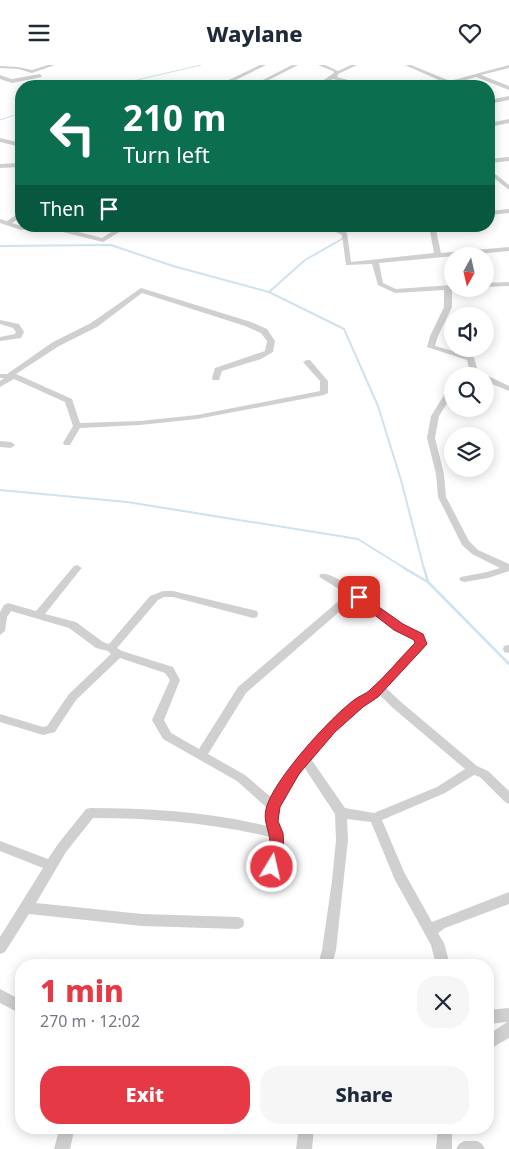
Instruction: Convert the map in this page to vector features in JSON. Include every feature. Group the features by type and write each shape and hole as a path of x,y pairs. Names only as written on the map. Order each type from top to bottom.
{"street":[{"path":"0,67 18,68 32,72 53,65"},
{"path":"232,80 264,65"},
{"path":"266,80 296,65"},
{"path":"320,65 335,70 335,75"},
{"path":"327,80 355,65"},
{"path":"407,65 443,80"},
{"path":"460,80 509,66"},
{"path":"17,80 44,75"},
{"path":"335,75 350,80"},
{"path":"476,75 489,80"},
{"path":"0,77 15,80"},
{"path":"495,82 509,88"},
{"path":"495,101 509,98"},
{"path":"495,124 509,121"},
{"path":"0,140 15,144"},
{"path":"495,160 509,159"},
{"path":"0,165 15,165"},
{"path":"495,176 508,187"},
{"path":"495,212 509,211"},
{"path":"8,223 15,218"},
{"path":"0,221 15,225"},
{"path":"71,232 103,240 116,232"},
{"path":"340,232 345,234 348,264 410,256 509,249"},
{"path":"433,232 438,255"},
{"path":"375,262 380,283 392,291 444,287"},
{"path":"494,285 509,284"},
{"path":"0,385 56,344 94,325 141,290 219,314 264,331 271,341 268,352 218,370 216,377"},
{"path":"449,297 448,307 434,336 431,347 471,359 474,367"},
{"path":"0,323 16,325 20,332 18,336 0,339"},
{"path":"77,426 140,423 197,417 324,393 324,381 307,362"},
{"path":"0,376 11,376 69,401 77,426 67,443"},
{"path":"494,382 509,389"},
{"path":"444,402 435,417 431,438 440,474 442,497 465,543 475,552 509,568 488,575 464,579"},
{"path":"0,444 11,445"},
{"path":"38,615 77,568"},
{"path":"272,867 277,849 276,833 271,821 273,806 301,761 305,760 330,729 358,703 374,694 421,644 419,637 398,627 353,594 324,576"},
{"path":"0,718 43,731 51,729 61,709 114,651 154,598 163,594 173,594 253,614"},
{"path":"201,756 242,690 353,594"},
{"path":"0,631 4,607 72,625 100,645 169,670 175,680 158,720 167,736 241,778 273,806"},
{"path":"380,687 397,705 473,769 484,774 509,799"},
{"path":"305,760 341,813 342,840 338,881 326,959"},
{"path":"341,813 374,818 441,790 473,769"},
{"path":"0,948 62,848 90,813 128,813 211,820 251,826 276,833"},
{"path":"374,818 388,856 404,887 438,943 442,959"},
{"path":"0,846 51,866"},
{"path":"430,931 440,924 509,898"},
{"path":"26,908 142,920 238,923"},
{"path":"0,997 15,1004"},
{"path":"494,1016 509,1015"},
{"path":"494,1039 508,1031 509,1028"},
{"path":"62,1149 66,1134"},
{"path":"304,1149 306,1134"},
{"path":"444,1134 444,1149"},
{"path":"464,1149 477,1149"}],"waterway":[{"path":"137,80 201,65"},
{"path":"0,120 15,115"},
{"path":"269,292 305,260 342,239 345,232"},
{"path":"0,246 111,245 173,266 269,292"},
{"path":"269,292 344,329 378,406 401,480 424,569"},
{"path":"0,490 127,502 358,539 406,569"},
{"path":"404,568 428,582"},
{"path":"424,568 428,582"},
{"path":"428,582 509,664"}],"route":[{"path":"272,867 277,849 276,833 271,821 273,806 294,771 330,729 358,703 374,694 421,644 419,637 398,627 359,597"}]}
